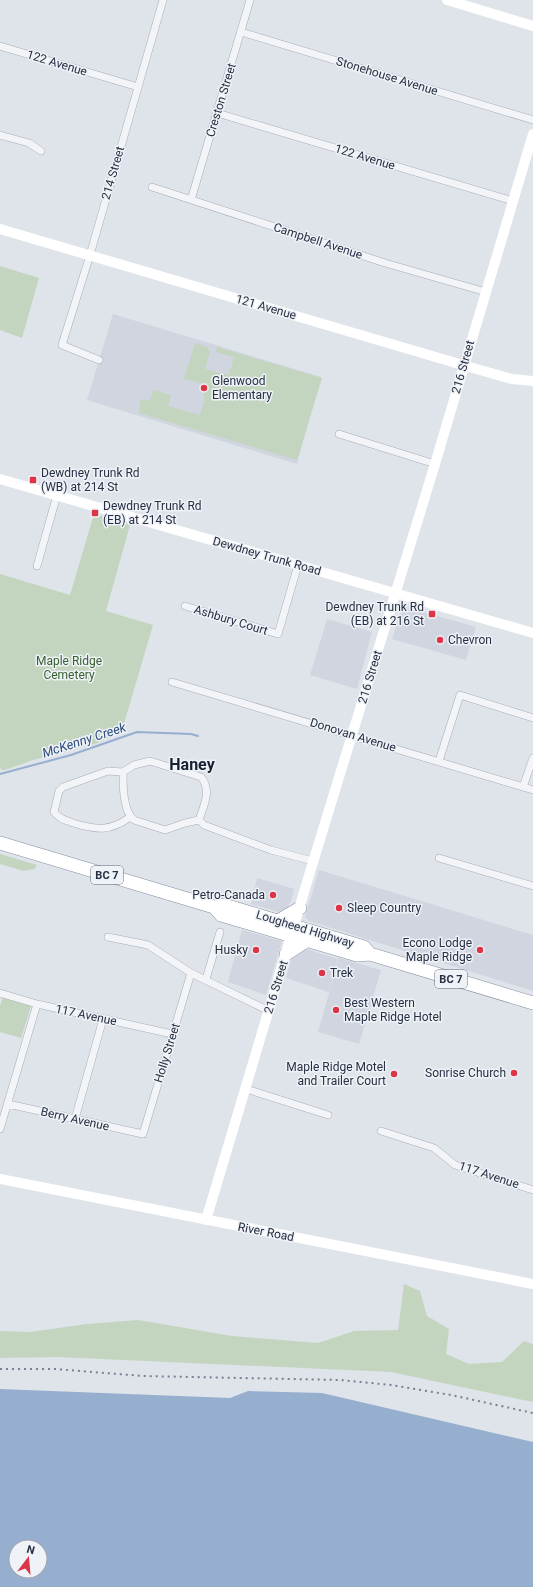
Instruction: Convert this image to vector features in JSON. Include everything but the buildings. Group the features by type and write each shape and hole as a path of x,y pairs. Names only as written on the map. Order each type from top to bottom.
{"highway":[{"name":"Lougheed Highway","path":"0,843 214,907 224,905 278,920 306,940 357,955 370,954 533,1003"},
{"name":"Lougheed Highway","path":"214,907 221,915 364,947 370,954"},
{"path":"278,920 300,908"},
{"path":"286,954 306,940"}],"street":[{"name":"214 Street","path":"99,360 62,345 90,255 163,0"},
{"name":"Creston Street","path":"191,200 242,32 250,0"},
{"path":"447,0 533,26"},
{"name":"Stonehouse Avenue","path":"242,32 533,120"},
{"name":"122 Avenue","path":"0,46 138,87"},
{"name":"122 Avenue","path":"217,113 513,200"},
{"path":"0,134 29,143 41,151"},
{"name":"216 Street","path":"206,1220 313,861 396,594 513,200 530,156 533,134"},
{"name":"Campbell Avenue","path":"152,187 385,263 486,292"},
{"name":"121 Avenue","path":"0,229 463,366 512,379 533,381"},
{"path":"339,434 435,464"},
{"name":"Dewdney Trunk Road","path":"0,479 533,633"},
{"path":"37,566 57,495"},
{"name":"Ashbury Court","path":"185,606 278,634 298,565"},
{"name":"Donovan Avenue","path":"172,682 533,790"},
{"path":"439,761 460,695 533,718"},
{"path":"523,787 533,758"},
{"path":"130,817 112,828 95,829 59,818 54,812 59,791 63,787 108,771 123,772 134,765 150,761 201,777 207,783 207,793 199,820"},
{"path":"123,772 123,785 130,817 134,820 165,830 199,820"},
{"path":"199,820 204,825 271,850 313,861"},
{"path":"439,858 533,886"},
{"path":"206,979 220,932"},
{"path":"108,936 148,945 191,973 269,1011"},
{"name":"Holly Street","path":"143,1134 191,973"},
{"name":"117 Avenue","path":"0,993 37,1004 172,1034"},
{"path":"0,1129 37,1004"},
{"path":"75,1119 104,1019"},
{"path":"246,1089 328,1115"},
{"name":"Berry Avenue","path":"8,1104 143,1134"},
{"name":"117 Avenue","path":"380,1131 434,1148 455,1165 533,1190"},
{"name":"River Road","path":"0,1179 533,1284"}],"shaded area":[{"name":"Glenwood Elementary","path":"113,314 321,377 297,464 87,400"},
{"path":"406,607 476,627 466,660 392,639 401,610"},
{"path":"327,619 372,632 357,689 310,675"},
{"path":"319,870 533,935 533,991 309,921 305,917"},
{"name":"Petro-Canada","path":"257,878 294,889 291,901 287,908 279,912 251,904"},
{"path":"242,930 282,941 266,995 228,982"},
{"path":"303,948 338,959 329,992 286,978 292,957"},
{"path":"339,958 381,970 359,1044 318,1032"}],"green space":[{"path":"0,266 39,278 22,338 0,330"},
{"path":"195,343 207,347 210,352 204,374 206,369 229,375 234,357 216,352 217,347 322,378 297,460 139,413 141,399 150,401 153,390 171,395 168,406 200,415 205,398 203,396 205,388 201,386 201,383 184,379"},
{"name":"Maple Ridge Cemetery","path":"94,514 130,525 106,611 153,625 123,727 109,732 112,736 98,743 33,760 2,770 0,768 0,574 70,595"},
{"path":"0,854 37,865 34,869 24,871 0,864"},
{"path":"3,997 31,1006 21,1038 0,1032 0,1006"},
{"path":"404,1284 420,1291 427,1316 449,1329 446,1354 469,1364 502,1362 524,1341 533,1344 533,1402 391,1372 57,1357 0,1358 0,1331 30,1332 87,1324 138,1320 232,1336 318,1343 354,1331 398,1330"}],"water":[{"path":"0,1389 230,1398 248,1391 322,1393 533,1442 533,1587 0,1587"}],"waterway":[{"name":"McKenny Creek","path":"0,774 71,755 137,732 191,734 198,736"}],"railway":[{"path":"0,1369 55,1369 143,1376 340,1380 391,1385 451,1395 533,1413"}],"place":[{"name":"Glenwood Elementary","path":"204,388"},
{"name":"Dewdney Trunk Rd (WB) at 214 St","path":"33,480"},
{"name":"Dewdney Trunk Rd (EB) at 214 St","path":"95,513"},
{"name":"Dewdney Trunk Rd (EB) at 216 St","path":"432,614"},
{"name":"Chevron","path":"440,640"},
{"name":"Petro-Canada","path":"273,895"},
{"name":"Sleep Country","path":"339,908"},
{"name":"Husky","path":"256,950"},
{"name":"Econo Lodge Maple Ridge","path":"480,950"},
{"name":"Trek","path":"322,973"},
{"name":"Best Western Maple Ridge Hotel","path":"336,1010"},
{"name":"Sonrise Church","path":"514,1073"},
{"name":"Maple Ridge Motel and Trailer Court","path":"394,1074"}],"district":[{"name":"Haney","path":"192,764"}]}
